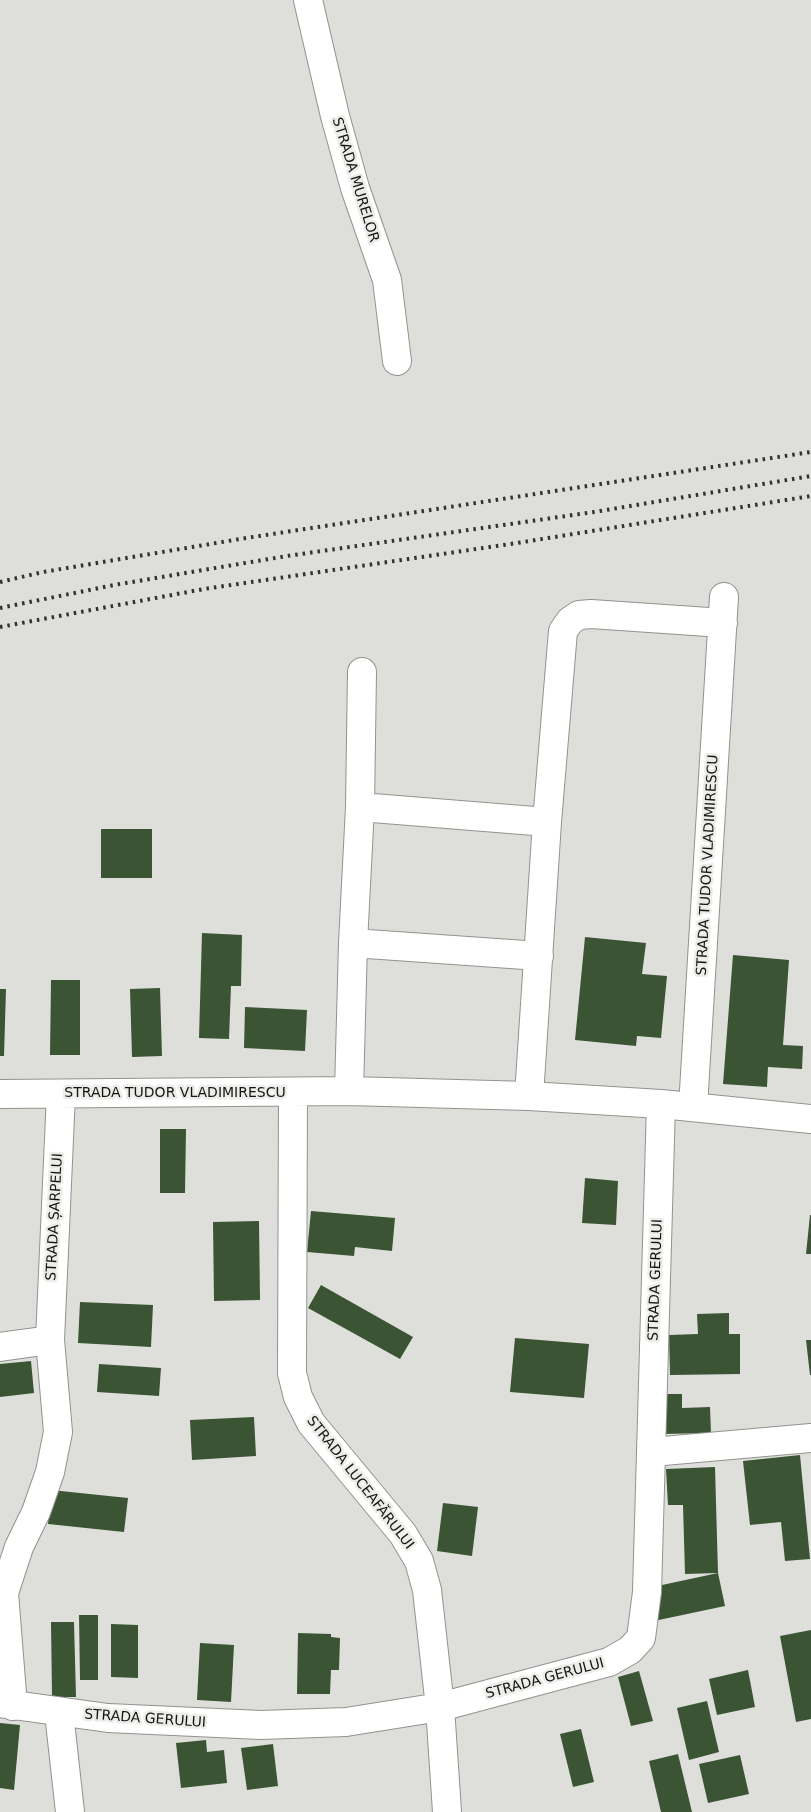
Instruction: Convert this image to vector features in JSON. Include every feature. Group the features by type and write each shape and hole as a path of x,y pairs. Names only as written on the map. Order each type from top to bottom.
{"street":[{"name":"STRADA MURELOR","path":"308,0 335,116 355,188 387,280 397,361"},
{"name":"STRADA TUDOR VLADIMIRESCU","path":"530,1096 547,822 563,631 570,621 580,615 723,610 693,1107"},
{"path":"349,1092 353,943 360,807 362,672"},
{"path":"360,807 547,822"},
{"path":"353,943 539,956"},
{"name":"STRADA LUCEAFĂRULUI","path":"293,1092 292,1373 298,1397 311,1423 403,1534 419,1561 427,1590 440,1707 447,1812"},
{"name":"STRADA TUDOR VLADIMIRESCU","path":"0,1094 349,1092 530,1096 661,1104 811,1119"},
{"name":"STRADA ȘARPELUI","path":"7,1705 2,1590 19,1546 36,1512 50,1472 58,1432 50,1340 61,1094"},
{"name":"STRADA GERULUI","path":"7,1705 108,1718 261,1725 346,1722 440,1707 609,1662 630,1650 641,1638 647,1592 661,1104"},
{"path":"0,1347 50,1340"},
{"path":"652,1452 811,1438"},
{"path":"58,1713 70,1812"}],"building":[{"path":"101,829 152,829 152,878 101,878"},
{"path":"202,933 242,935 241,986 231,986 229,1039 199,1038"},
{"path":"585,937 646,943 642,974 667,976 661,1038 637,1036 636,1046 575,1040"},
{"path":"733,955 789,960 783,1045 803,1046 802,1069 768,1067 767,1087 723,1084"},
{"path":"51,980 80,980 80,1055 50,1055"},
{"path":"160,988 162,1056 132,1057 130,989"},
{"path":"0,989 6,989 4,1056 0,1056"},
{"path":"245,1007 307,1010 305,1051 244,1048"},
{"path":"160,1129 186,1129 185,1193 160,1193"},
{"path":"585,1178 618,1181 616,1225 582,1223"},
{"path":"311,1211 395,1218 392,1251 355,1247 354,1256 307,1252"},
{"path":"810,1215 811,1254 806,1254"},
{"path":"259,1221 260,1300 214,1301 213,1222"},
{"path":"321,1285 413,1337 400,1359 308,1308"},
{"path":"80,1302 153,1305 151,1347 78,1343"},
{"path":"729,1313 729,1334 740,1334 740,1374 670,1375 669,1335 698,1334 697,1314"},
{"path":"515,1338 589,1344 584,1398 510,1392"},
{"path":"806,1340 811,1340 811,1375 810,1375"},
{"path":"31,1361 34,1393 0,1397 0,1364"},
{"path":"99,1364 161,1368 159,1396 97,1392"},
{"path":"661,1394 682,1394 682,1408 710,1407 711,1433 662,1434"},
{"path":"254,1417 256,1456 192,1460 190,1420"},
{"path":"800,1455 810,1559 785,1561 781,1522 750,1525 743,1461"},
{"path":"715,1467 718,1573 685,1574 683,1505 668,1505 666,1469"},
{"path":"51,1490 128,1498 124,1532 48,1524"},
{"path":"443,1503 478,1507 472,1556 437,1551"},
{"path":"718,1573 725,1606 654,1621 648,1588"},
{"path":"79,1615 98,1615 98,1680 80,1680"},
{"path":"51,1622 74,1622 76,1697 52,1697"},
{"path":"111,1624 138,1625 138,1678 111,1677"},
{"path":"811,1630 811,1719 796,1722 780,1636"},
{"path":"298,1633 331,1634 331,1637 340,1638 339,1670 331,1670 330,1694 297,1694"},
{"path":"200,1643 234,1645 231,1702 197,1700"},
{"path":"748,1670 755,1707 717,1715 709,1679"},
{"path":"639,1671 653,1721 631,1726 618,1677"},
{"path":"707,1701 719,1752 689,1760 677,1708"},
{"path":"0,1723 20,1725 14,1790 0,1788"},
{"path":"581,1729 594,1782 573,1787 560,1734"},
{"path":"206,1740 207,1752 224,1750 227,1783 181,1788 176,1743"},
{"path":"273,1744 278,1786 247,1790 241,1748"},
{"path":"678,1754 692,1812 661,1812 649,1761"},
{"path":"740,1755 749,1794 708,1803 699,1764"}],"railway":[{"path":"0,582 43,572 246,538 811,452"},
{"path":"0,608 114,585 287,556 594,512 811,476"},
{"path":"0,627 204,589 517,543 811,496"}]}
